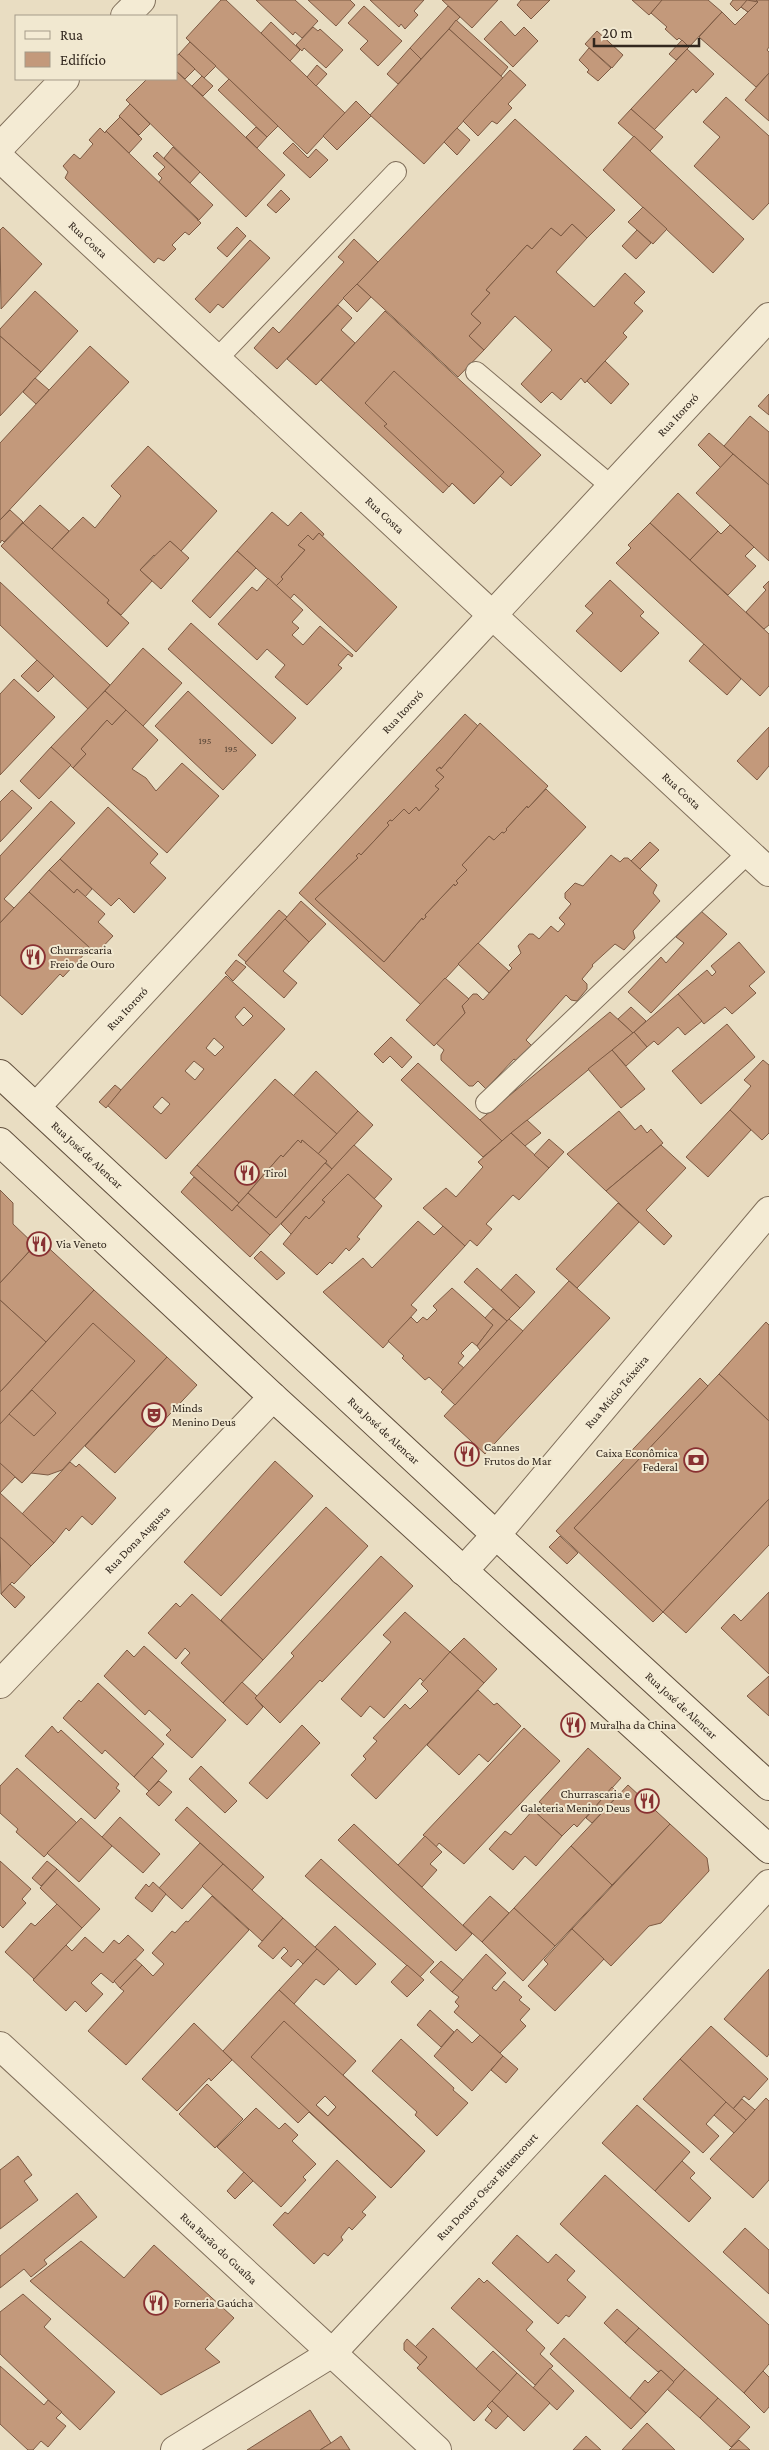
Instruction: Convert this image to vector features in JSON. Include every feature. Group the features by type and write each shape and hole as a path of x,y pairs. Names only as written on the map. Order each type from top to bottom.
{"street":[{"path":"126,15 141,0"},
{"path":"0,147 64,80"},
{"name":"Rua Costa","path":"0,158 490,616 769,872"},
{"name":"Rua Itororó","path":"36,1107 769,317"},
{"name":"Rua José de Alencar","path":"0,1074 769,1786"},
{"path":"0,1142 463,1571 769,1849"},
{"name":"Rua Múcio Teixeira","path":"463,1571 496,1535 769,1211"},
{"name":"Rua Dona Augusta","path":"0,1684 273,1396"},
{"name":"Rua Doutor Oscar Bittencourt","path":"175,2450 332,2353 769,1884"},
{"name":"Rua Barão do Guaíba","path":"0,2046 437,2450"}],"lane":[{"path":"216,360 396,172"},
{"path":"476,372 611,486"},
{"path":"486,1103 748,853"}],"building":[{"path":"221,0 226,0 345,113 307,154 186,38"},
{"path":"256,0 295,0 318,21 302,38 295,32 293,35"},
{"path":"308,0 350,0 355,5 336,26"},
{"path":"370,0 424,0 414,11 418,15 405,29 401,24 399,27"},
{"path":"442,0 498,0 472,28"},
{"path":"521,0 550,0 531,19 517,5"},
{"path":"632,0 661,0 662,1 649,15"},
{"path":"662,0 708,0 722,12 689,47 679,38 677,40 665,29 667,27 651,13"},
{"path":"733,0 756,0 758,2 748,12 741,7 737,11 730,4"},
{"path":"747,0 758,2 748,12 741,7"},
{"path":"756,0 769,0 769,47 767,50 769,52 769,73 756,87 699,37 722,12 735,25 758,2"},
{"path":"364,6 402,41 378,66 360,49 368,41 348,23"},
{"path":"448,6 460,17 421,59 410,48"},
{"path":"456,20 508,67 501,76 449,29"},
{"path":"501,21 515,36 524,27 538,41 513,67 484,39"},
{"path":"271,22 300,50 290,61 261,33"},
{"path":"313,27 318,31 320,29 343,50 326,68 304,48 302,51 296,45"},
{"path":"449,29 503,78 424,164 370,115"},
{"path":"597,31 623,55 612,68 585,44"},
{"path":"682,40 689,47 676,60 669,54"},
{"path":"190,42 216,66 204,78 179,54"},
{"path":"410,48 421,59 398,84 387,74"},
{"path":"589,48 611,68 598,81 587,72 589,70 579,60"},
{"path":"687,49 714,74 696,93 693,89 654,130 631,109"},
{"path":"178,55 195,69 185,79 178,73"},
{"path":"317,65 327,74 316,86 307,77"},
{"path":"510,70 526,85 508,104 512,108 497,124 492,121 478,136 463,121"},
{"path":"178,73 285,175 246,217 126,100 146,80 178,80"},
{"path":"769,73 769,121 745,100"},
{"path":"202,76 213,86 203,96 192,86"},
{"path":"229,79 278,126 267,137 218,90"},
{"path":"726,97 769,136 769,203 753,220 694,166 720,137 703,122"},
{"path":"356,101 371,116 337,150 323,136"},
{"path":"130,104 150,124 139,135 119,116"},
{"path":"631,109 663,137 650,151 618,123"},
{"path":"120,117 142,139 129,153 106,131"},
{"path":"515,119 615,210 587,238 572,224 561,236 551,228 532,249 527,245 486,290 490,293 471,314 481,323 469,336 484,350 458,377 357,284"},
{"path":"256,127 267,137 257,148 246,137"},
{"path":"100,128 105,133 106,131 201,223 189,235 185,232 172,245 176,249 164,261 158,258 154,263 65,178 68,172 63,166 74,154 80,159 93,144 89,140"},
{"path":"457,128 470,140 457,155 444,142"},
{"path":"634,136 744,239 713,273 603,170"},
{"path":"293,143 308,158 316,149 328,160 310,178 283,153"},
{"path":"173,147 200,172 190,183 164,158"},
{"path":"157,152 213,205 198,221 159,182 162,178 158,174 165,167 153,156"},
{"path":"281,190 290,199 276,213 267,205"},
{"path":"643,207 667,229 653,244 628,222"},
{"path":"572,224 587,238 556,272 594,307 625,273 645,292 634,303 643,311 623,333 627,337 585,383 581,378 561,400 552,392 541,403 521,384 552,350 515,316 484,350 469,336 481,323 471,314 490,293 486,290 527,245 532,249 551,228 561,236"},
{"path":"3,227 42,264 1,309 0,230"},
{"path":"237,227 246,236 227,257 217,248"},
{"path":"637,230 651,243 636,259 622,246"},
{"path":"354,239 378,262 277,369 254,348 273,327 279,333 344,262 338,257"},
{"path":"250,240 270,258 223,308 218,304 210,313 195,299"},
{"path":"357,284 371,297 357,312 343,298"},
{"path":"35,291 78,331 41,372 0,336 0,329"},
{"path":"338,305 352,318 341,330 355,343 316,385 287,359"},
{"path":"385,311 541,455 511,486 500,476 474,504 452,483 443,493 321,380"},
{"path":"0,336 41,372 0,416"},
{"path":"90,346 129,382 0,520 0,443"},
{"path":"605,361 629,384 611,404 587,381"},
{"path":"394,371 504,472 474,504 452,483 449,487 384,426 387,424 365,403"},
{"path":"35,378 49,390 36,404 23,392"},
{"path":"769,394 769,415 758,406"},
{"path":"750,416 769,432 769,485 724,446"},
{"path":"709,433 733,454 721,468 698,445"},
{"path":"148,446 217,511 181,551 170,541 156,557 154,555 140,570 152,581 121,615 107,603 109,600 51,550 83,517 95,528 121,496 111,486"},
{"path":"733,454 769,485 769,561 696,493"},
{"path":"678,493 718,531 690,560 650,523"},
{"path":"40,505 69,531 51,550 23,523"},
{"path":"10,510 23,522 4,542 2,540 0,543 0,520"},
{"path":"272,512 288,526 301,512 324,534 322,537 319,533 313,540 308,535 298,545 305,550 281,577 283,579 276,586 237,551"},
{"path":"23,523 109,600 107,603 129,623 107,647 1,546"},
{"path":"650,523 769,634 769,686 760,696 616,563 631,548 628,545"},
{"path":"730,525 754,547 745,556 756,566 728,595 690,560 718,531 721,534"},
{"path":"319,533 397,607 356,652 294,594 290,599 276,586 283,579 281,577 305,550 298,545 308,535 313,540"},
{"path":"170,541 189,558 161,589 140,570"},
{"path":"237,551 256,568 210,618 192,601"},
{"path":"268,578 303,610 292,622 299,628 292,635 303,645 320,626 353,655 352,657 348,654 338,665 342,668 307,705 275,677 285,665 267,649 257,660 218,624 252,587 257,591"},
{"path":"610,580 644,612 640,616 659,633 621,672 576,631 593,613 585,606"},
{"path":"769,581 769,625 764,629 746,612 766,590 763,587"},
{"path":"0,582 110,685 88,709 0,625"},
{"path":"191,623 296,718 272,744 168,649"},
{"path":"704,644 741,679 727,695 689,661"},
{"path":"143,648 182,683 143,726 105,691"},
{"path":"37,660 54,676 38,692 21,676"},
{"path":"14,679 55,717 0,775 0,694"},
{"path":"105,691 126,710 112,725 107,720 81,749 86,754 73,768 51,747"},
{"path":"188,691 256,755 223,790 155,726"},
{"path":"126,710 158,740 132,769 146,778 156,791 182,763 219,796 167,853 73,768 86,754 81,749 107,720 112,725"},
{"path":"465,714 478,726 441,769 440,767 436,770 444,777 435,786 439,789 419,811 416,807 409,814 404,809 392,821 390,820 387,823 389,825 361,855 359,853 356,856 358,858 315,899 384,962 422,918 423,920 426,917 425,915 454,884 455,886 458,883 456,881 467,870 462,865 489,836 494,840 502,832 504,833 527,806 528,808 546,789 586,827 421,1005 299,893"},
{"path":"480,723 548,786 528,808 527,806 504,833 502,832 494,840 489,836 462,865 467,870 456,881 458,883 455,886 454,884 425,915 426,917 423,920 422,918 384,962 315,899 358,858 356,856 359,853 361,855 389,825 387,823 390,820 392,821 404,809 409,814 416,807 419,811 439,789 435,786 444,777 436,770 440,767 441,769"},
{"path":"769,727 769,766 757,780 737,761"},
{"path":"51,747 71,765 39,799 20,781"},
{"path":"12,790 32,808 0,842 0,802"},
{"path":"51,801 75,823 4,899 14,908 0,923 0,856"},
{"path":"108,807 158,854 150,863 166,878 134,913 119,898 111,906 60,859"},
{"path":"650,842 659,850 640,869 631,861"},
{"path":"611,855 620,862 624,858 628,858 657,885 653,893 660,901 633,931 635,938 624,950 615,944 592,965 582,979 587,984 587,989 577,1001 571,1000 566,995 526,1040 532,1046 518,1062 514,1059 486,1089 478,1081 473,1086 469,1086 441,1060 444,1050 436,1043 465,1013 462,1006 473,994 477,994 483,1000 512,968 509,965 521,953 518,946 529,934 533,934 539,939 551,926 558,932 565,924 559,918 571,904 565,898 565,893 575,883 583,886"},
{"path":"60,859 92,889 85,897 77,889 74,893 49,870"},
{"path":"49,870 74,893 77,889 105,914 98,922 113,936 96,954 29,892"},
{"path":"29,892 90,948 63,977 60,974 22,1015 0,995 0,923"},
{"path":"301,901 326,924 309,942 285,919"},
{"path":"279,910 287,917 246,962 238,955"},
{"path":"701,911 727,934 651,1013 628,992 661,957 666,963 684,943 676,937"},
{"path":"285,919 309,942 283,971 297,983 284,998 245,963"},
{"path":"739,942 765,972 749,986 756,993 732,1014 725,1007 704,1024 678,994 707,970 712,976 716,972 711,966"},
{"path":"478,943 509,971 489,993 458,964"},
{"path":"236,960 246,967 233,981 225,973"},
{"path":"226,976 285,1029 166,1159 107,1105","holes":["244,1007 253,1016 243,1026 235,1017","214,1038 224,1047 215,1056 206,1048","194,1061 204,1069 195,1080 185,1071","162,1097 170,1104 161,1114 153,1107"]},
{"path":"445,978 469,999 462,1006 465,1013 434,1046 406,1020"},
{"path":"678,994 702,1021 685,1035 678,1027 658,1045 654,1041 647,1047 634,1032"},
{"path":"631,1007 646,1021 633,1033 618,1019"},
{"path":"610,1012 633,1033 502,1141 480,1120"},
{"path":"727,1024 755,1057 701,1104 672,1071"},
{"path":"634,1032 647,1047 626,1066 612,1050"},
{"path":"391,1037 412,1057 402,1068 390,1056 383,1063 374,1054"},
{"path":"612,1050 645,1089 621,1108 588,1069"},
{"path":"763,1060 769,1065 769,1133 762,1140 730,1110 751,1086 744,1080"},
{"path":"418,1063 502,1141 483,1157 401,1080"},
{"path":"316,1071 358,1111 337,1134 293,1096"},
{"path":"275,1079 337,1134 318,1154 302,1140 301,1143 298,1140 283,1157 281,1155 239,1203 197,1165"},
{"path":"115,1085 121,1090 106,1108 99,1102"},
{"path":"730,1110 751,1130 708,1177 686,1157"},
{"path":"358,1111 373,1125 332,1169 318,1154"},
{"path":"619,1111 635,1130 641,1125 647,1133 651,1129 663,1143 606,1191 567,1154"},
{"path":"527,1120 541,1133 525,1146 511,1133"},
{"path":"511,1133 549,1168 519,1200 513,1195 486,1224 492,1229 477,1246 470,1240 465,1246 423,1208 446,1188 456,1197 483,1167 478,1162"},
{"path":"549,1139 564,1152 549,1168 534,1155"},
{"path":"298,1140 301,1143 302,1140 327,1161 276,1218 248,1193 281,1155 283,1157"},
{"path":"354,1145 392,1179 374,1199 348,1174 322,1200 325,1202 309,1219 306,1216 292,1235 281,1224"},
{"path":"661,1145 686,1168 646,1210 672,1236 664,1245 606,1191"},
{"path":"325,1163 332,1169 270,1235 237,1205 248,1193 276,1218"},
{"path":"197,1165 239,1203 232,1211 190,1173"},
{"path":"348,1174 382,1206 357,1237 360,1239 349,1251 346,1248 332,1264 330,1262 317,1275 283,1244 306,1216 309,1219 325,1202 322,1200"},
{"path":"194,1177 232,1211 237,1205 270,1235 250,1257 181,1192"},
{"path":"0,1190 13,1203 13,1224 35,1245 0,1283"},
{"path":"618,1203 639,1222 577,1288 556,1269"},
{"path":"418,1221 434,1235 443,1226 465,1246 411,1305 417,1310 383,1348 323,1292 363,1258 372,1268"},
{"path":"40,1240 94,1290 46,1342 0,1300 0,1283"},
{"path":"261,1251 285,1273 277,1280 254,1258"},
{"path":"477,1268 520,1308 507,1321 464,1282"},
{"path":"516,1274 535,1292 520,1308 501,1290"},
{"path":"569,1281 610,1318 485,1454 444,1416"},
{"path":"452,1288 493,1325 477,1346 472,1342 461,1353 464,1356 458,1363 464,1368 443,1390 429,1377 425,1380 402,1358 404,1356 388,1341 411,1317 417,1323 423,1317 427,1320 437,1310 433,1306"},
{"path":"94,1290 167,1357 62,1470 48,1475 31,1473 22,1483 15,1477 0,1493 0,1392"},
{"path":"0,1300 46,1342 0,1392"},
{"path":"493,1309 507,1321 480,1350 477,1346 493,1325 485,1318"},
{"path":"509,1319 523,1331 455,1405 441,1392"},
{"path":"766,1322 769,1325 769,1421 719,1374"},
{"path":"93,1323 135,1361 22,1483 0,1463 0,1424"},
{"path":"167,1357 197,1385 115,1473 85,1446"},
{"name":"Caixa Econômica Federal","path":"719,1374 769,1421 769,1499 663,1612 574,1528"},
{"path":"700,1378 708,1386 574,1528 663,1612 653,1622 556,1531"},
{"path":"32,1390 56,1413 34,1436 9,1414"},
{"path":"275,1461 313,1496 221,1596 184,1562"},
{"path":"70,1462 76,1467 79,1464 116,1498 92,1525 82,1516 69,1531 66,1528 54,1543 22,1514"},
{"path":"0,1493 54,1543 31,1566 0,1537"},
{"path":"769,1499 769,1545 686,1633 663,1612"},
{"path":"326,1507 368,1546 263,1660 221,1620"},
{"path":"560,1536 578,1553 567,1564 549,1547"},
{"path":"0,1537 31,1566 14,1584 12,1582 1,1594"},
{"path":"381,1556 413,1586 322,1682 320,1680 280,1723 255,1698 294,1656 291,1653"},
{"path":"10,1584 25,1597 15,1608 1,1594"},
{"path":"769,1592 769,1674 721,1628 734,1614 741,1621"},
{"path":"192,1594 263,1660 223,1703 181,1663 190,1653 185,1648 176,1659 148,1633 176,1603 180,1607"},
{"path":"405,1612 450,1652 424,1682 420,1678 384,1718 370,1706 361,1717 341,1699 391,1642 383,1635"},
{"path":"464,1638 497,1669 484,1683 450,1652"},
{"path":"144,1646 226,1720 192,1758 166,1735 171,1730 149,1710 145,1715 104,1676 127,1650 134,1657"},
{"path":"450,1652 484,1683 376,1799 351,1775 366,1759 363,1756 377,1741 373,1738 405,1704 410,1709 428,1691 421,1684"},
{"path":"769,1676 769,1716 747,1696"},
{"path":"242,1682 257,1696 255,1698 263,1707 247,1725 223,1703"},
{"path":"98,1683 164,1744 134,1777 105,1750 102,1754 63,1718"},
{"path":"478,1690 494,1705 497,1703 521,1726 488,1762 479,1754 459,1775 427,1745"},
{"path":"302,1725 320,1743 267,1799 249,1783"},
{"path":"52,1726 58,1733 61,1730 119,1784 116,1788 120,1791 95,1819 25,1756"},
{"path":"524,1728 560,1761 464,1864 439,1843 436,1847 423,1835"},
{"path":"588,1748 621,1778 577,1827 574,1824 562,1836 535,1812 542,1804 539,1802"},
{"path":"152,1757 167,1771 149,1791 134,1777"},
{"path":"201,1766 237,1801 225,1813 189,1779"},
{"path":"17,1768 77,1823 44,1857 16,1832 18,1829 0,1813 0,1786"},
{"path":"159,1781 172,1792 159,1806 146,1794"},
{"path":"628,1785 670,1824 612,1885 571,1846"},
{"path":"612,1787 619,1794 592,1823 586,1818"},
{"path":"187,1807 264,1877 252,1890 175,1820"},
{"path":"533,1810 562,1836 536,1866 525,1856 513,1870 489,1849 505,1831 511,1835"},
{"path":"120,1817 160,1854 143,1873 102,1837"},
{"path":"81,1818 112,1846 79,1882 47,1853"},
{"path":"354,1824 472,1934 456,1951 338,1840"},
{"path":"670,1824 707,1858 709,1871 661,1923 649,1926 611,1966 572,1929"},
{"path":"425,1836 442,1852 430,1864 437,1870 422,1887 398,1865"},
{"path":"200,1843 223,1864 182,1909 159,1888"},
{"path":"571,1846 612,1885 555,1946 514,1908"},
{"path":"321,1859 434,1962 420,1977 305,1876"},
{"path":"0,1861 31,1889 22,1899 26,1903 3,1928 0,1925"},
{"path":"47,1861 57,1869 41,1886 32,1878"},
{"path":"223,1864 283,1918 262,1941 202,1886"},
{"path":"57,1869 100,1909 82,1928 40,1888"},
{"path":"153,1882 166,1894 152,1912 135,1898 146,1884 149,1887"},
{"path":"212,1896 249,1930 126,2065 88,2031 124,1991 120,1988 142,1965 153,1976 164,1964 152,1953 172,1931 175,1933 186,1921 188,1922"},
{"path":"490,1896 509,1913 482,1942 463,1925"},
{"path":"57,1904 82,1928 34,1979 5,1952 31,1923 35,1926"},
{"path":"514,1908 555,1946 523,1981 482,1942"},
{"path":"283,1918 317,1949 303,1964 298,1959 291,1967 281,1958 288,1951 284,1947 273,1959 258,1946"},
{"path":"335,1926 376,1964 356,1985 315,1947"},
{"path":"572,1929 604,1959 555,2011 528,1986 548,1964 544,1960"},
{"path":"128,1935 144,1950 113,1983 101,1973 91,1983 103,1994 86,2012 75,2001 66,2011 33,1980 66,1945 72,1951 85,1937 103,1953 114,1940 119,1944"},
{"path":"317,1949 339,1969 324,1985 316,1979 294,2004 279,1990"},
{"path":"486,1954 506,1973 492,1988 496,1991 504,1981 522,1997 519,2000 530,2009 520,2020 526,2026 500,2053 454,2012 459,2006 455,2002 459,1997 452,1992"},
{"path":"135,1959 142,1965 120,1988 114,1981"},
{"path":"441,1961 463,1980 452,1992 430,1972"},
{"path":"407,1965 424,1980 407,1997 391,1982"},
{"path":"769,1969 769,2054 767,2057 724,2019"},
{"path":"279,1990 356,2061 343,2075 425,2151 391,2188 309,2112 298,2123 223,2051","holes":["325,2096 336,2107 328,2116 316,2105"]},
{"path":"430,2010 454,2032 441,2047 417,2025"},
{"path":"284,2021 425,2151 391,2188 251,2057","holes":["325,2096 336,2107 328,2116 316,2105"]},
{"path":"194,2023 232,2060 211,2081 209,2078 177,2111 142,2079"},
{"path":"711,2026 768,2079 749,2100 744,2096 733,2109 680,2059"},
{"path":"457,2029 472,2043 480,2035 503,2056 472,2091 434,2056"},
{"path":"401,2039 468,2103 437,2136 415,2115 417,2112 372,2071"},
{"path":"503,2056 518,2069 506,2083 491,2070"},
{"path":"680,2059 726,2102 706,2124 719,2136 703,2153 643,2099"},
{"path":"207,2084 243,2119 215,2148 179,2114"},
{"path":"766,2098 769,2101 769,2180 753,2198 710,2159"},
{"path":"742,2099 755,2110 746,2120 733,2109"},
{"path":"726,2102 746,2120 734,2133 714,2115"},
{"path":"637,2105 690,2152 655,2191 602,2143"},
{"path":"256,2108 279,2129 285,2123 298,2135 292,2141 316,2164 303,2177 306,2180 281,2207 217,2147"},
{"path":"18,2156 32,2175 24,2181 38,2200 0,2229 0,2170"},
{"path":"337,2160 376,2197 362,2212 366,2215 352,2230 349,2227 341,2237 343,2240 328,2256 324,2253 314,2264 273,2225 285,2212 288,2214"},
{"path":"682,2161 695,2173 690,2178 711,2198 689,2222 655,2191"},
{"path":"244,2172 253,2181 235,2199 227,2191"},
{"path":"605,2175 769,2325 769,2364 744,2393 560,2224"},
{"path":"77,2193 97,2217 44,2260 47,2264 31,2277 24,2269 0,2288 0,2256"},
{"path":"745,2228 769,2250 769,2294 723,2252"},
{"path":"517,2235 548,2263 556,2254 575,2271 567,2280 586,2297 569,2317 566,2315 558,2324 492,2263"},
{"name":"Forneria Gaúcha","path":"81,2241 124,2278 154,2245 234,2318 205,2349 220,2362 161,2395 30,2281"},
{"path":"479,2278 484,2283 487,2280 533,2322 526,2330 545,2348 540,2354 553,2366 535,2385 451,2308"},
{"path":"23,2294 51,2319 44,2327 115,2392 80,2430 0,2354 0,2312"},
{"path":"617,2309 639,2328 625,2343 604,2323"},
{"path":"433,2328 501,2392 474,2421 417,2368 427,2357 415,2347"},
{"path":"639,2328 685,2369 674,2382 661,2370 658,2372 625,2343"},
{"path":"564,2338 646,2413 631,2429 550,2354"},
{"path":"407,2339 427,2357 420,2365 404,2350 404,2343"},
{"path":"493,2351 517,2373 501,2392 476,2369"},
{"path":"0,2366 44,2405 48,2400 62,2412 56,2418 66,2426 48,2447 41,2441 33,2450 28,2450 0,2424"},
{"path":"550,2368 574,2391 557,2410 533,2388"},
{"path":"685,2369 718,2398 700,2418 667,2389"},
{"path":"661,2370 674,2382 646,2413 630,2398 645,2380 648,2383"},
{"path":"763,2371 769,2377 769,2407 764,2413 744,2393"},
{"path":"517,2373 550,2403 524,2431 492,2401"},
{"path":"718,2398 750,2427 731,2447 700,2418"},
{"path":"492,2401 508,2416 496,2429 485,2420 492,2411 487,2406"},
{"path":"310,2410 331,2443 320,2450 247,2450"},
{"path":"647,2423 675,2450 622,2450"},
{"path":"341,2436 350,2450 320,2450 331,2443"},
{"path":"586,2436 601,2450 573,2450"},
{"path":"739,2440 750,2450 729,2450"}],"place":[{"name":"Churrascaria Freio de Ouro","path":"33,957"},
{"name":"Tirol","path":"247,1173"},
{"name":"Via Veneto","path":"39,1244"},
{"name":"Minds Menino Deus","path":"154,1415"},
{"name":"Cannes Frutos do Mar","path":"467,1454"},
{"name":"Caixa Econômica Federal","path":"696,1460"},
{"name":"Muralha da China","path":"573,1725"},
{"name":"Churrascaria e Galeteria Menino Deus","path":"647,1801"},
{"name":"Forneria Gaúcha","path":"156,2303"}]}
